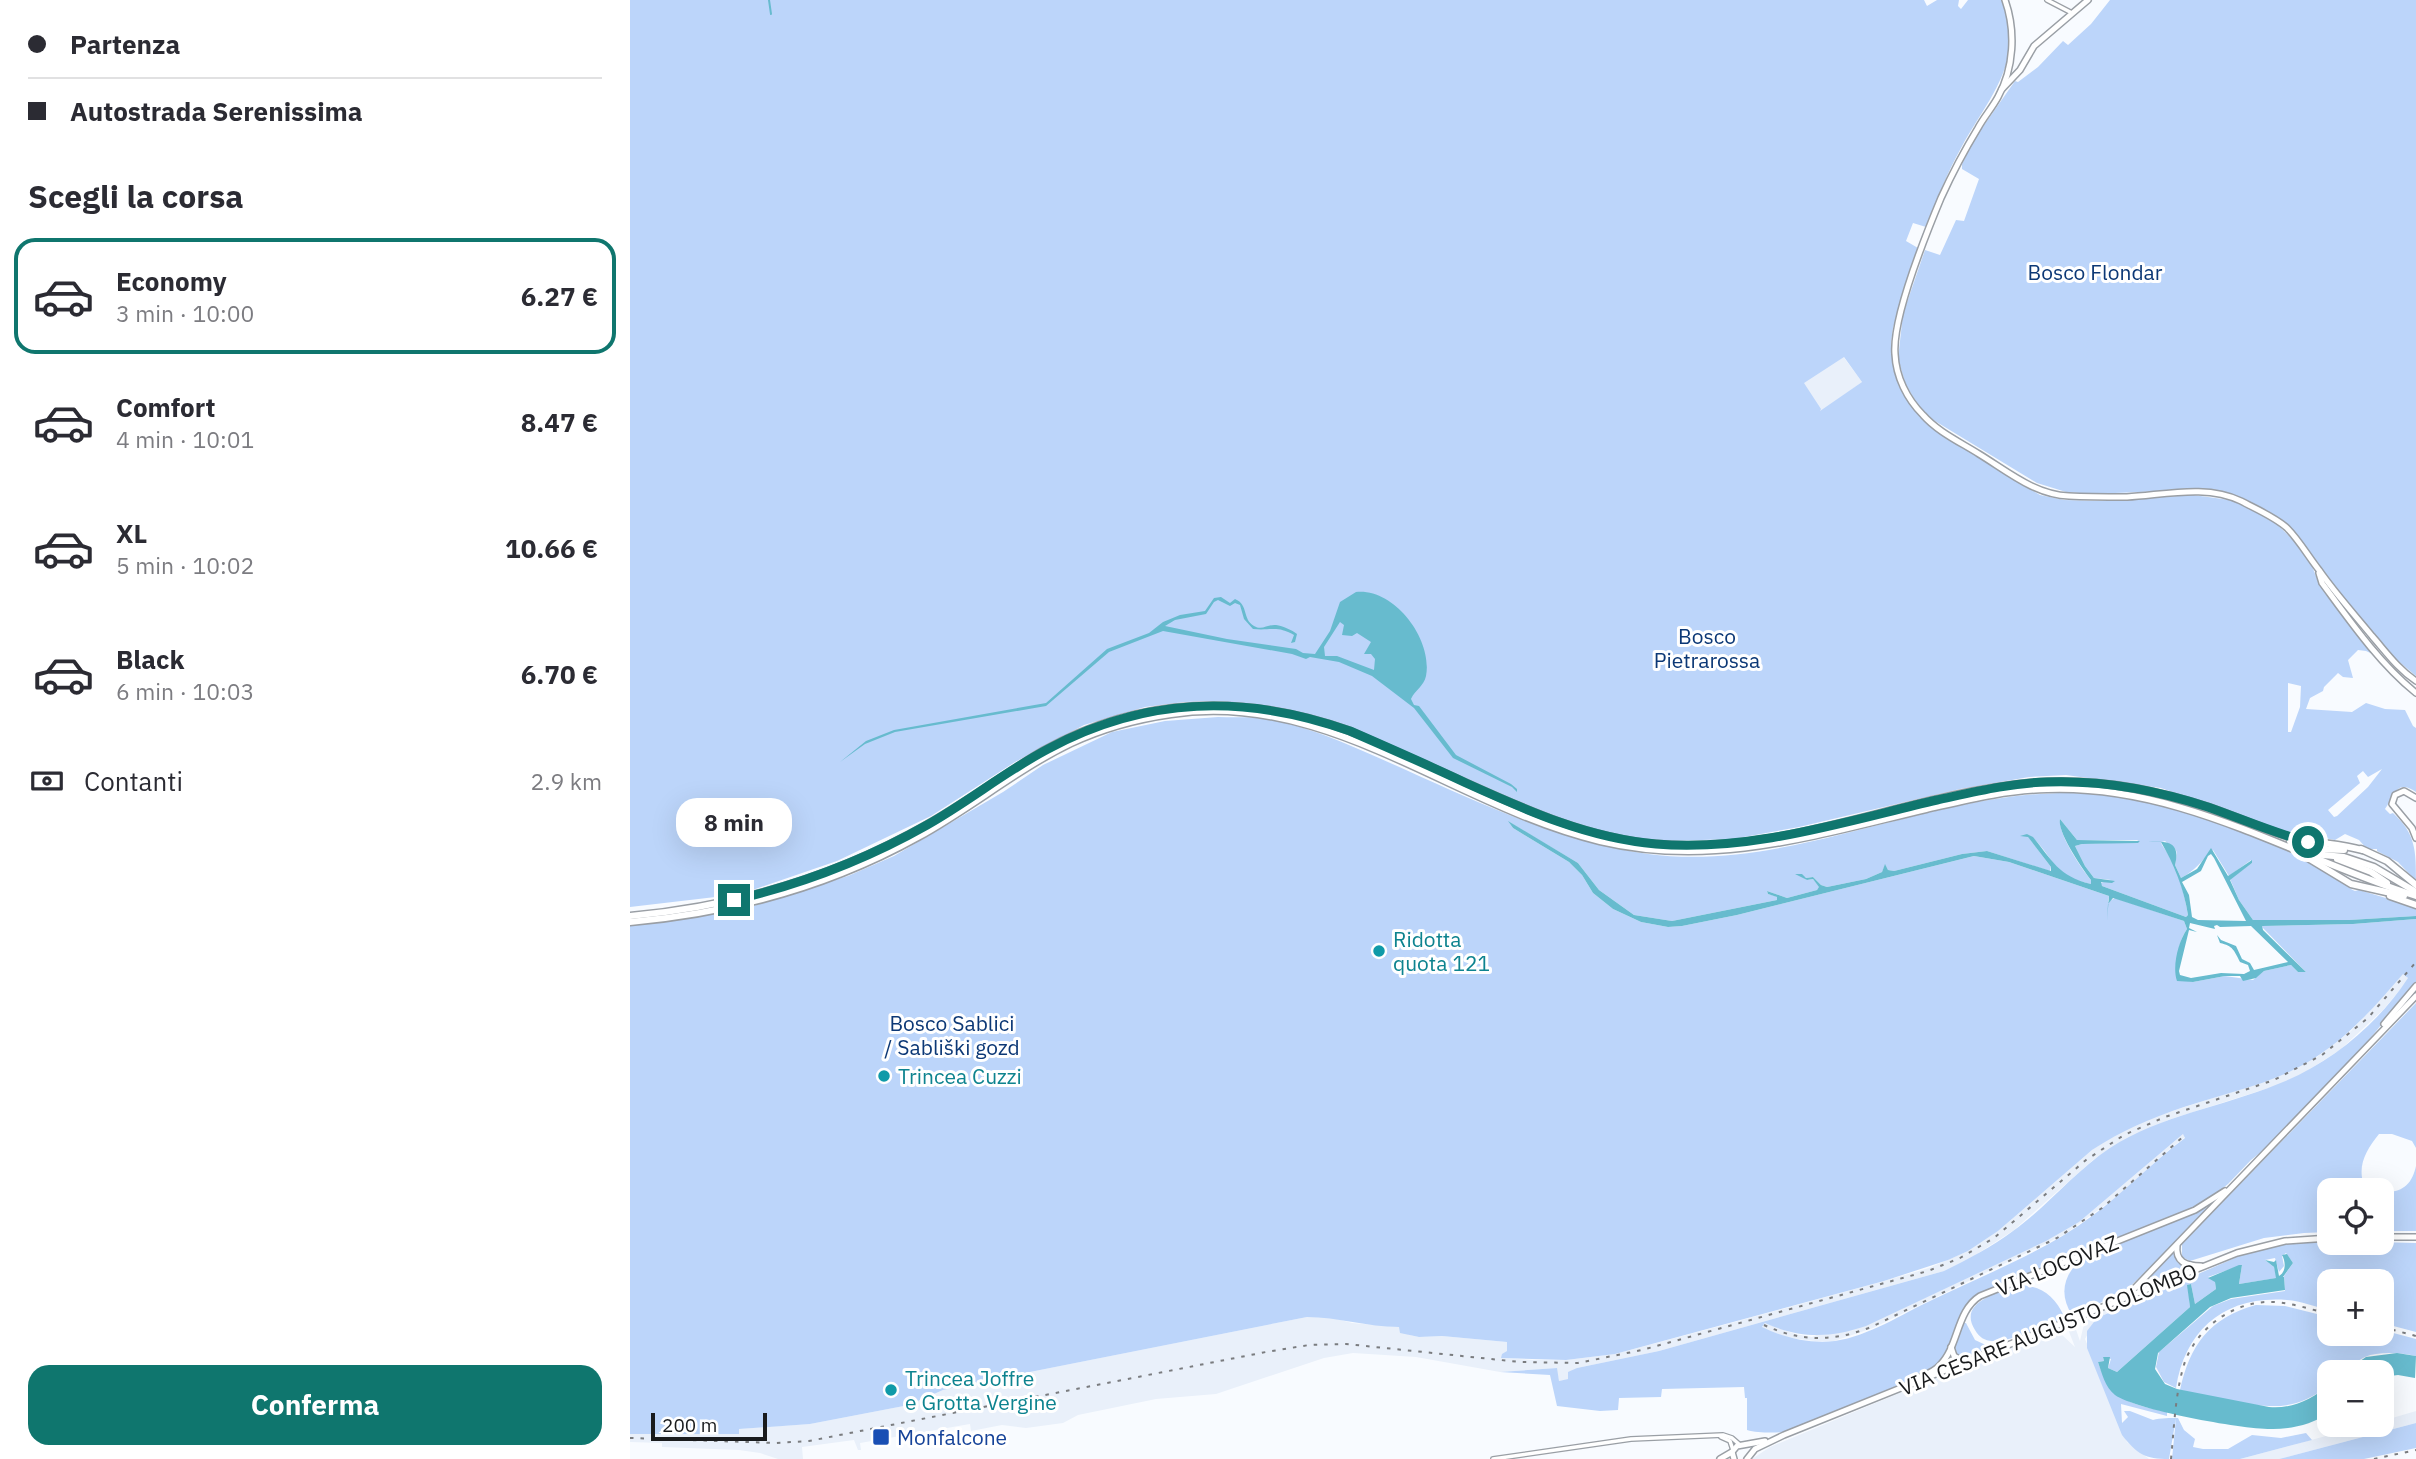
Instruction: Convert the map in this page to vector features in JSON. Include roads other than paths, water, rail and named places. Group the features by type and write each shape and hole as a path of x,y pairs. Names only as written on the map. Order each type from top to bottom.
{"highway":[{"path":"630,916 719,903 813,877 908,835 1026,761 1080,733 1133,715 1194,705 1262,708 1318,720 1350,731 1548,819 1597,834 1647,843 1705,845 1755,841 1980,790 2046,782 2113,784 2211,808 2308,842 2362,850 2387,861 2416,885"},
{"path":"630,922 720,909 815,883 911,841 1029,766 1070,744 1135,720 1195,711 1254,713 1317,726 1349,737 1546,825 1595,840 1635,848 1694,852 1756,847 1993,794 2064,789 2113,792 2156,799 2208,815 2416,895"},
{"path":"2291,849 2339,855 2369,865 2416,895"},
{"path":"2291,849 2343,876 2416,905"},
{"path":"2291,849 2351,884 2416,895"},
{"path":"2363,884 2416,895"}],"main road":[{"path":"2005,0 2012,42 2008,73 2002,89 1954,172 1921,251 1898,322 1895,355 1901,382 1916,407 1929,422 2043,492 2066,496 2127,497 2193,492 2221,494 2274,519 2287,528 2398,666 2416,681"},
{"path":"2002,89 2020,70 2034,46 2088,0"},
{"path":"2319,570 2322,583 2374,649 2398,678 2416,692"},
{"path":"2416,797 2404,791 2395,795 2392,804 2412,828 2416,838"},
{"name":"VIA LOCOVAZ","path":"2367,1046 2416,986"},
{"name":"VIA LOCOVAZ","path":"2126,1297 2416,996"},
{"name":"VIA LOCOVAZ","path":"1903,1387 1937,1368 1951,1347 1968,1308 1975,1299 2195,1210 2217,1197 2243,1175"},
{"path":"2394,1237 2416,1237"},
{"name":"VIA CESARE AUGUSTO COLOMBO","path":"1748,1458 1755,1449 1772,1440 2204,1266 2257,1247 2317,1239"},
{"path":"2177,1245 2177,1255 2181,1262 2190,1266 2204,1266"},
{"path":"1951,1347 1956,1358 1965,1362"},
{"name":"VIA CESARE AUGUSTO COLOMBO","path":"1720,1459 1733,1454 1742,1445 1772,1440"},
{"name":"VIA CESARE AUGUSTO COLOMBO","path":"1742,1445 1748,1450 1748,1458"}],"street":[{"path":"2047,0 2072,13"},
{"path":"1719,1436 1730,1441 1733,1454"},
{"path":"1493,1459 1631,1438 1729,1436 1742,1445"}],"waterway":[{"path":"769,0 771,14"}],"railway":[{"path":"630,1438 775,1443 809,1441 1309,1345 1346,1344 1520,1362 1578,1363 1642,1350 1928,1271 1960,1258 1994,1238 2086,1160 2124,1135 2165,1117 2274,1080 2322,1055 2368,1018 2416,962"},
{"path":"1764,1325 1791,1335 1817,1338 1844,1335 1871,1327 2057,1238 2102,1208 2184,1136"},
{"path":"2171,1459 2180,1379 2188,1355 2204,1332 2226,1314 2252,1304 2274,1302 2317,1311"},
{"path":"2394,1330 2416,1336"},
{"path":"2374,1459 2416,1450"}],"place":[{"name":"Ridotta quota 121","path":"1379,951"},
{"name":"Trincea Cuzzi","path":"884,1076"},
{"name":"Trincea Joffre e Grotta Vergine","path":"891,1390"},
{"name":"Monfalcone","path":"881,1437"}],"park label":[{"name":"Bosco Flondar","path":"2095,272"},
{"name":"Bosco Pietrarossa","path":"1707,648"},
{"name":"Bosco Sablici / Sabliški gozd","path":"952,1035"}]}
